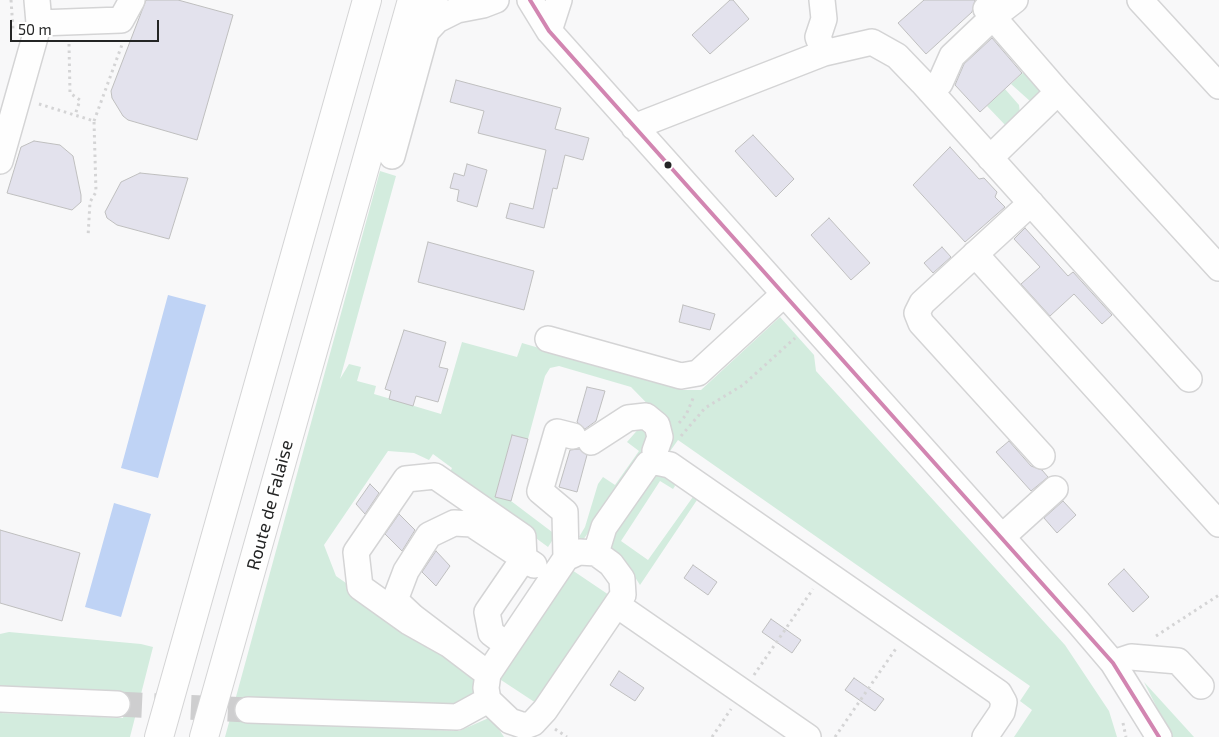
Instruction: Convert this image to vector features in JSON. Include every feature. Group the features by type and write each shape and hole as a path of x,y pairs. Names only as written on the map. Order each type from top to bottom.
{"highway":[{"path":"333,118 330,76 351,0"},
{"path":"159,737 367,0"},
{"name":"Route de Falaise","path":"204,737 412,0"}],"street":[{"path":"392,156 424,34 435,0"},
{"path":"424,34 437,20 457,10 496,0"},
{"path":"530,0 549,31 634,127 1002,537 1122,660 1129,711 1142,737"},
{"path":"549,31 559,0"},
{"path":"822,0 824,19 818,37 824,53"},
{"path":"926,87 940,83 952,56 989,13 1015,0"},
{"path":"1140,0 1219,86"},
{"path":"0,161 38,11 68,22 126,10"},
{"path":"989,13 1058,92 1219,268"},
{"path":"634,127 824,53 872,42 897,56 1189,379"},
{"path":"990,158 1058,92"},
{"path":"1031,203 918,307 918,319 1042,456"},
{"path":"975,254 1219,524"},
{"path":"548,339 681,376 698,373 784,294"},
{"path":"559,568 565,512 540,490 557,432 582,439 628,418 646,416 657,424 660,438 655,451 660,463"},
{"path":"596,553 604,527 648,464 660,463 676,470 999,693 1004,702 1002,712 985,737"},
{"path":"450,646 409,622 360,587 356,552 406,479 435,476 523,536 524,558 487,612 490,633 507,645"},
{"path":"1002,537 1055,489"},
{"path":"488,674 450,646 395,600 406,571 429,535 454,523 472,524 524,558 559,568"},
{"path":"579,552 596,553 612,564 622,579 623,595 545,710 533,723 524,726 510,721 488,700 486,688 488,674 559,568 579,552"},
{"path":"617,605 808,737"},
{"path":"1122,660 1178,661 1201,686"},
{"path":"0,699 118,704"},
{"path":"248,710 457,717 488,700"},
{"path":"1129,711 1158,737"}],"path":[{"path":"88,237 90,202 96,192 94,121 126,36 126,10"},
{"path":"68,22 70,93 80,100 75,115"},
{"path":"17,98 94,121"},
{"path":"660,463 706,408 743,385 801,333"},
{"path":"676,427 686,415 697,390 698,373"},
{"path":"712,737 824,572"},
{"path":"1122,660 1219,595"},
{"path":"835,737 909,630"},
{"path":"1126,737 1129,711"},
{"path":"552,726 567,737"}],"green space":[{"path":"1028,68 1045,91 1031,102 1011,84"},
{"path":"1005,89 1019,105 1020,113 1007,127 987,106"},
{"path":"380,171 396,176 340,379 349,364 361,367 357,381 376,386 374,394 441,414 462,342 517,357 522,343 683,390 701,390 780,317 814,355 816,371 1065,645 1109,711 1117,737 1014,737 1032,710 1020,701 1030,686 678,440 668,454 671,428 631,387 559,366 550,368 545,376 528,439 512,435 495,497 511,501 556,535 548,547 449,474 452,468 433,454 429,460 414,453 388,451 324,545 336,576 482,679 474,694 456,707 244,700 246,722 459,731 491,717 504,737 225,737"},
{"path":"641,426 655,438 583,540 579,537 585,527 598,484 603,477 615,485 639,451 627,442"},
{"path":"660,470 672,479 675,486 673,489 660,481 621,541 648,560 695,494 699,497 640,585 631,571 608,549 609,539 652,474"},
{"path":"572,570 609,595 536,703 498,678"},
{"path":"9,632 141,644 153,647 130,737 0,737 0,713 123,718 124,713 124,693 0,689 0,634"},
{"path":"1144,682 1194,737 1164,737 1156,706"}],"water":[{"path":"168,295 206,305 158,478 121,468"},
{"path":"114,503 151,514 121,617 85,607"}],"building":[{"path":"146,0 178,0 233,15 197,140 128,120 123,116 112,98 111,91"},
{"path":"730,0 733,0 749,19 710,54 692,35"},
{"path":"924,0 975,0 972,12 926,54 898,23"},
{"path":"992,38 1022,73 980,112 955,85 964,64"},
{"path":"456,80 561,108 555,129 589,138 583,160 565,155 557,189 553,188 544,228 506,218 510,203 533,209 546,150 478,133 484,111 450,102"},
{"path":"753,135 794,179 776,197 735,151"},
{"path":"34,141 60,145 73,156 81,202 72,210 7,193 21,147"},
{"path":"950,147 979,179 984,178 997,192 995,197 1005,207 965,242 913,185"},
{"path":"467,164 487,170 477,207 457,201 459,190 450,188 454,173 464,176"},
{"path":"140,173 188,178 169,239 117,225 107,218 105,212 121,182"},
{"path":"829,218 870,263 851,280 811,235"},
{"path":"1025,228 1068,276 1073,272 1112,315 1102,324 1074,294 1050,316 1021,284 1040,267 1014,239"},
{"path":"428,242 534,271 524,310 418,282"},
{"path":"942,247 951,257 933,273 924,263"},
{"path":"683,305 715,314 710,330 679,322"},
{"path":"404,330 446,342 439,367 448,369 438,402 416,396 413,406 389,399 391,391 385,389"},
{"path":"587,387 605,391 596,421 585,429 577,422"},
{"path":"512,435 528,439 511,501 495,497"},
{"path":"1009,441 1031,466 1042,470 1048,477 1031,491 996,452"},
{"path":"579,449 587,455 577,492 559,487 570,450"},
{"path":"370,484 379,493 365,514 356,504"},
{"path":"1063,501 1076,515 1057,533 1044,518"},
{"path":"399,514 415,530 402,551 385,534"},
{"path":"0,530 80,553 62,621 0,603"},
{"path":"436,551 450,566 436,586 422,572"},
{"path":"693,565 717,582 708,595 684,578"},
{"path":"1124,569 1149,597 1133,612 1108,584"},
{"path":"771,619 801,640 792,653 762,632"},
{"path":"619,671 644,688 635,701 610,685"},
{"path":"854,678 884,699 875,711 845,690"}],"tunnel":[{"path":"117,704 248,710"}],"transit line":[{"path":"530,0 549,31 1113,663 1159,737"}]}
